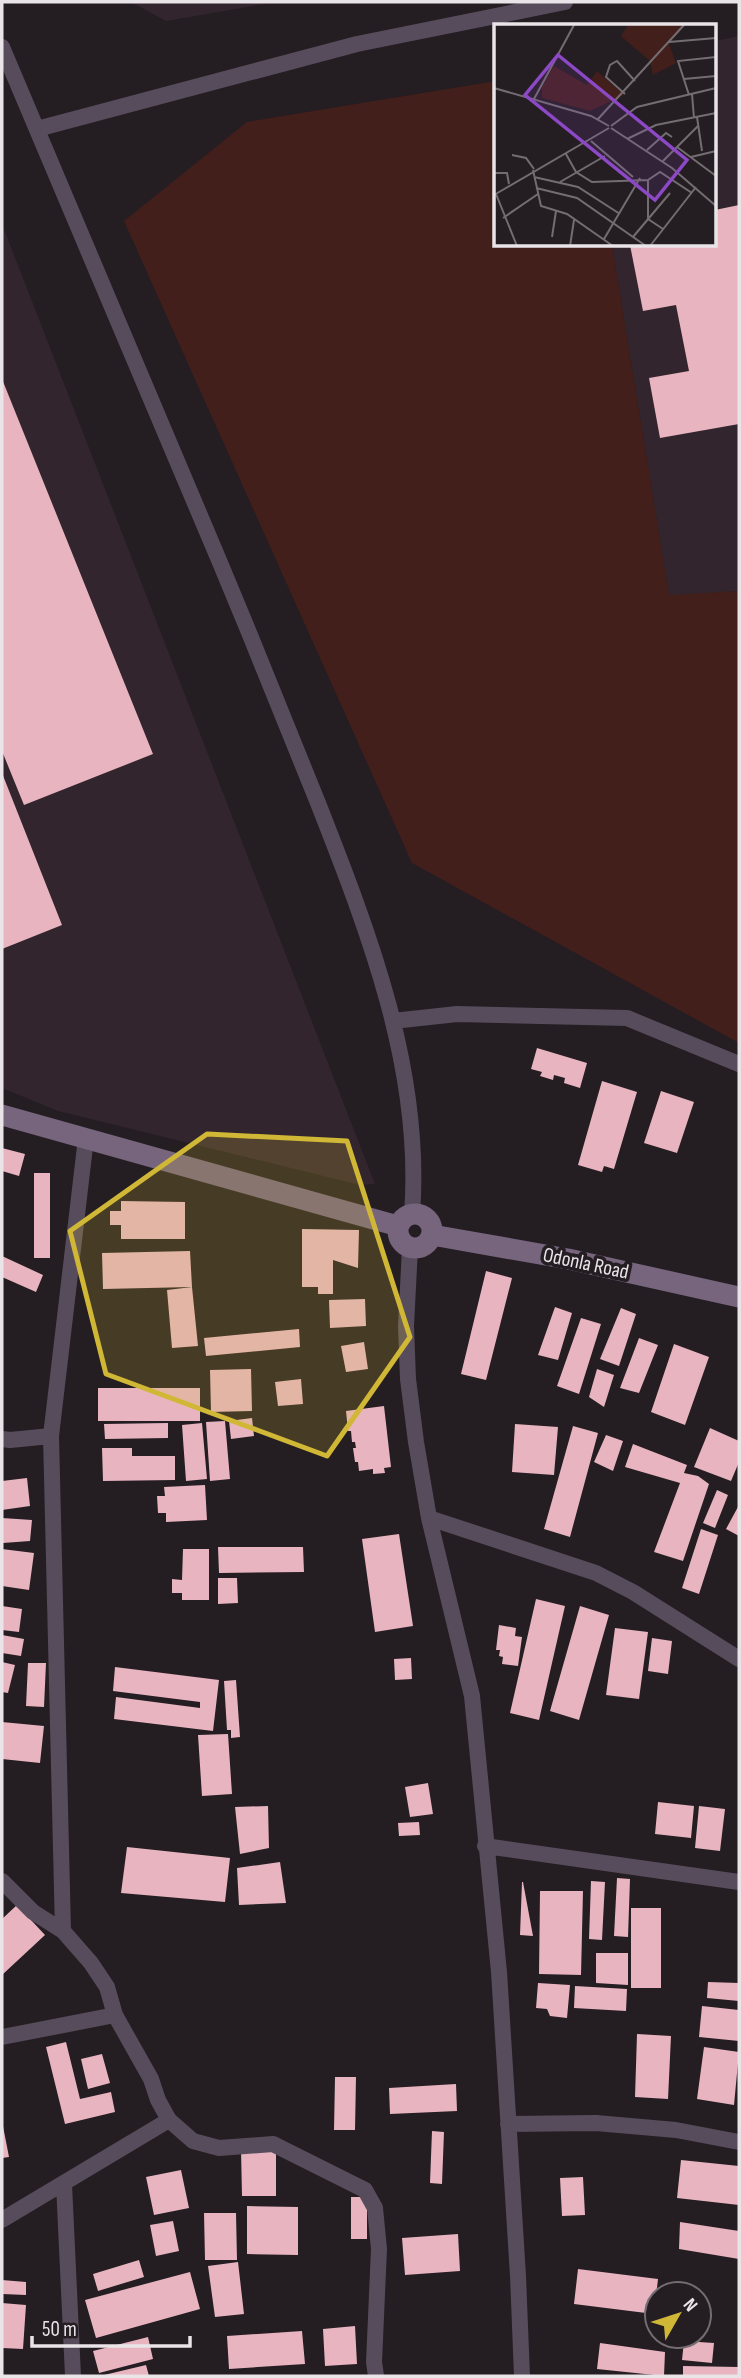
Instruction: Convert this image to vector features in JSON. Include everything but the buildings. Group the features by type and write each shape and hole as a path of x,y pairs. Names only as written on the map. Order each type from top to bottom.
{"street":[{"path":"37,129 357,44 565,2"},
{"path":"2,47 271,684 363,917 393,1021 408,1101 415,1178 405,1220 400,1240 410,1248 424,1246 432,1235 430,1222 419,1214 405,1220 2,1115"},
{"path":"393,1021 457,1014 627,1018 739,1064"},
{"path":"63,1931 51,1436 86,1138"},
{"name":"Odonla Road","path":"432,1235 568,1259 739,1297"},
{"path":"410,1248 406,1326 408,1379 429,1518 472,1696 499,1972 522,2376"},
{"path":"2,1439 51,1436"},
{"path":"429,1518 596,1573 633,1592 739,1659"},
{"path":"485,1846 739,1882"},
{"path":"2,1881 33,1912 63,1931 91,1963 107,1987 114,2015 151,2079 169,2120 193,2141 219,2148 273,2144 365,2190 375,2208 379,2249 374,2362 376,2376"},
{"path":"2,2037 114,2015"},
{"path":"2,2220 169,2120"},
{"path":"508,2124 596,2123 676,2130 739,2142"},
{"path":"64,2184 73,2376"}],"highlighted area":[{"path":"207,1134 347,1141 410,1337 327,1456 106,1374 70,1231"}],"shaded area":[{"path":"131,2 276,2 166,21"},
{"path":"739,36 739,591 669,596 612,247 716,247 716,41"},
{"path":"494,81 494,247 612,247 669,595 739,591 739,1043 412,863 124,221 247,122"},
{"path":"2,224 375,1184 360,1185 58,1111 2,1088"}]}
